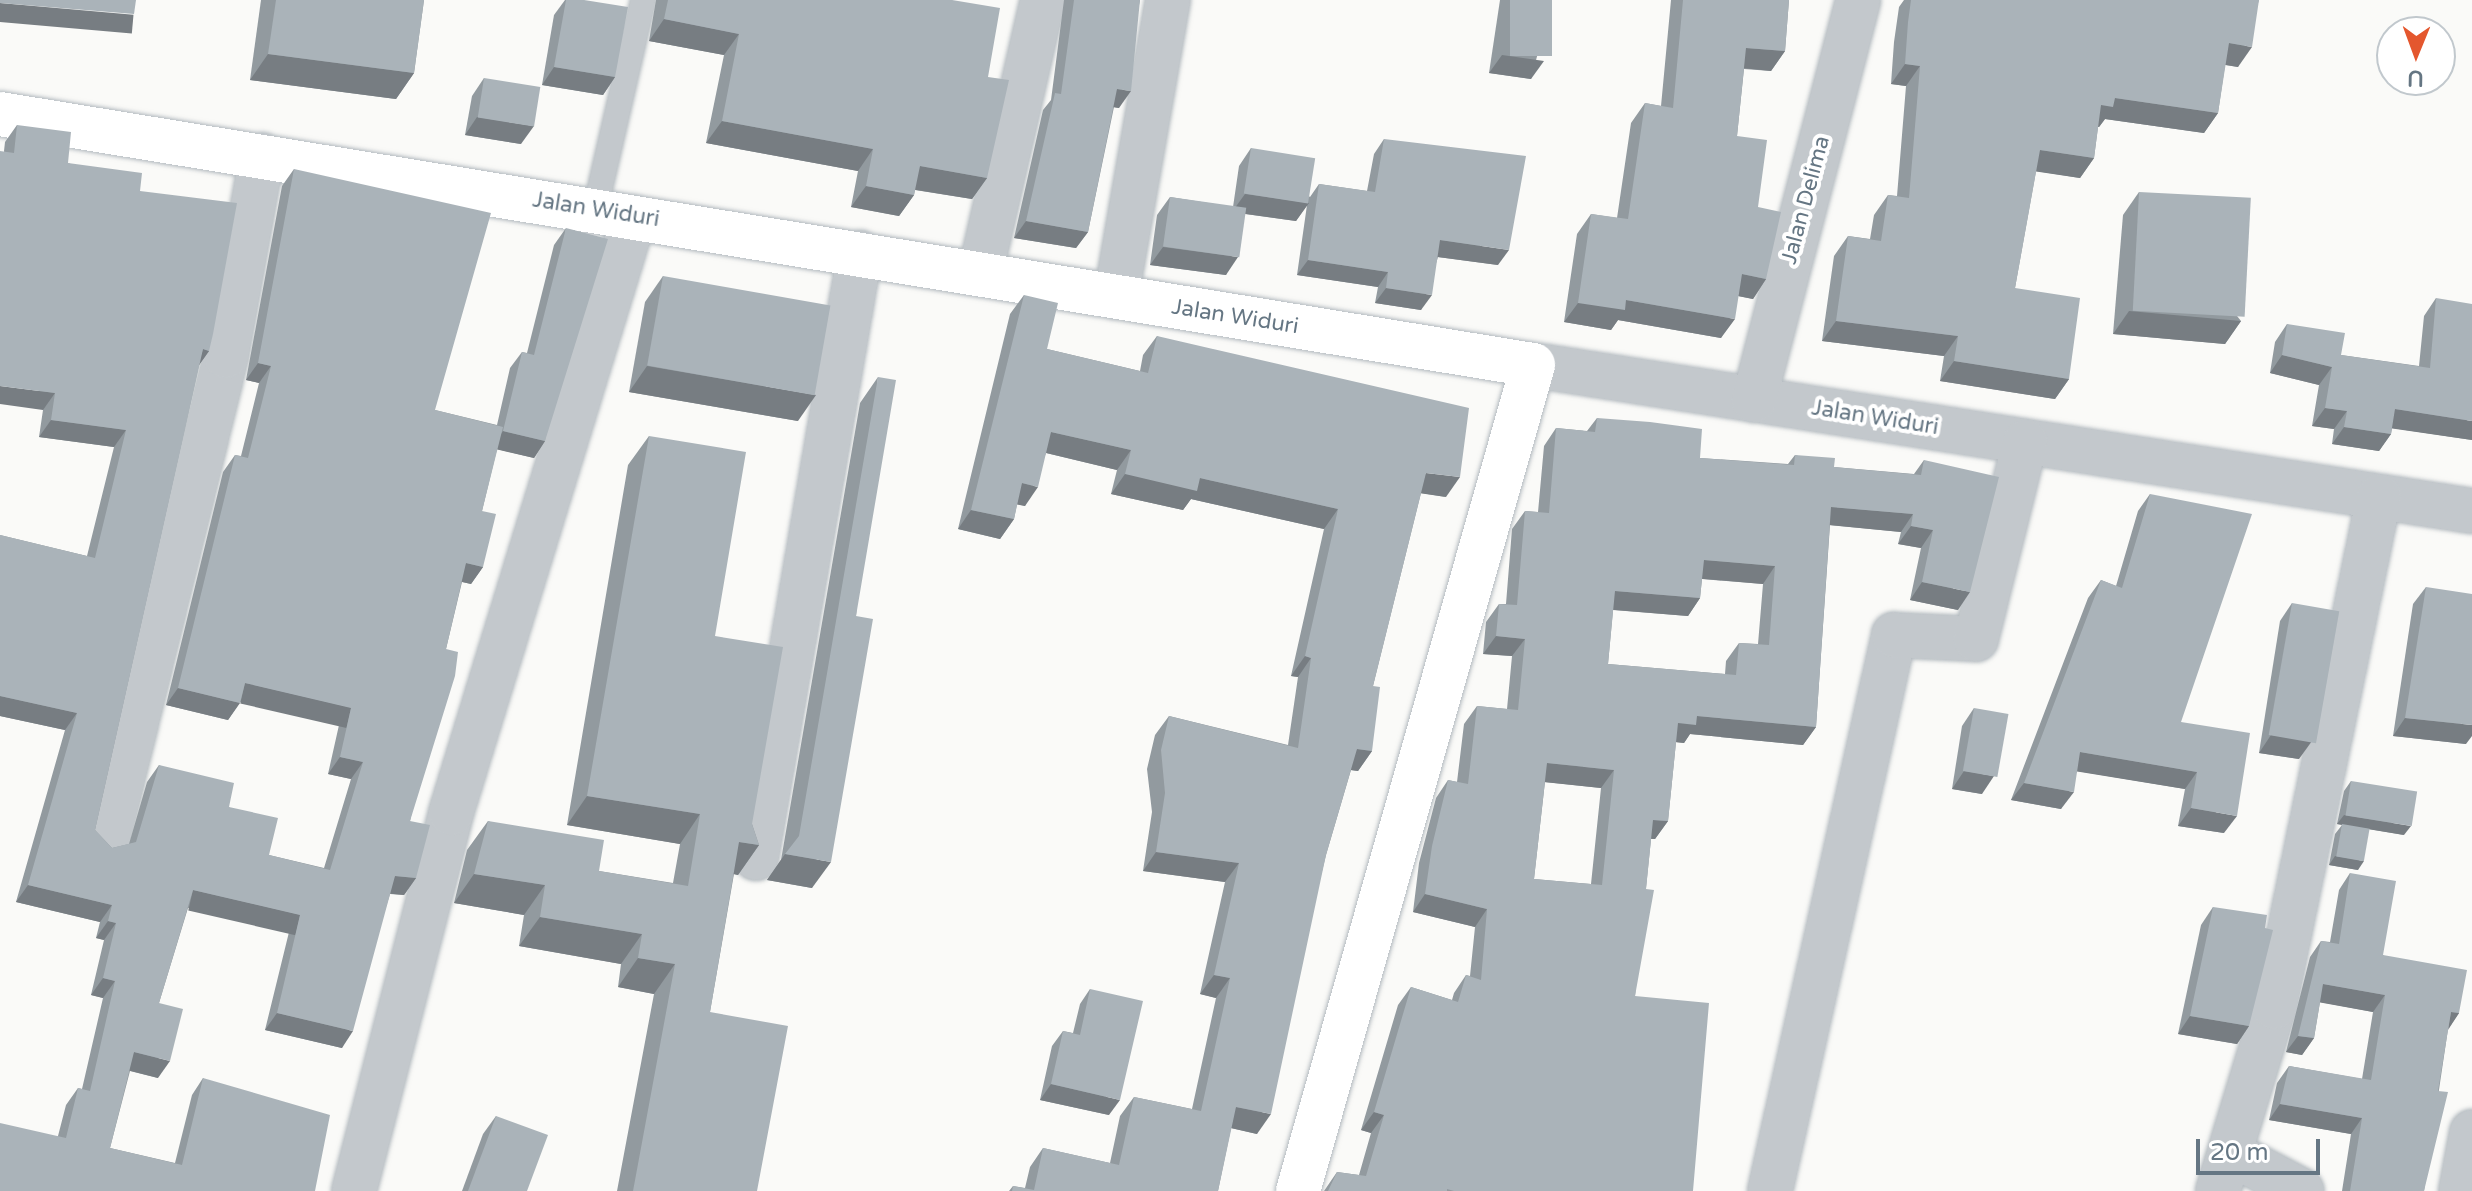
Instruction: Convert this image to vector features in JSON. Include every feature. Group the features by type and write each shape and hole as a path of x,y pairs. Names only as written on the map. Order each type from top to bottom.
{"main road":[{"name":"Jalan Widuri","path":"0,114 1533,365"},
{"path":"1298,1191 1533,365"}],"street":[{"path":"980,274 1043,0"},
{"path":"1116,297 1168,0"},
{"name":"Jalan Delima","path":"1754,400 1858,0"},
{"path":"107,841 226,356 262,155"},
{"path":"354,1191 451,813 615,213"},
{"path":"756,858 860,253"},
{"name":"Jalan Widuri","path":"1533,365 2472,511"},
{"path":"1770,1191 1894,635 1976,639 2025,442"},
{"path":"2302,1191 2224,1172 2274,1007 2379,497"},
{"path":"2461,1191 2472,1132"}],"lane":[{"path":"615,213 643,0"}],"building":[{"path":"0,0 136,0 134,14 0,3"},
{"path":"276,0 424,0 414,73 268,54"},
{"path":"566,0 628,7 615,77 554,67"},
{"path":"668,0 952,0 1000,8 988,77 1009,80 987,178 920,166 914,195 866,186 873,149 722,121 739,34 664,19"},
{"path":"1074,0 1140,0 1131,91 1117,89 1088,232 1026,221 1055,93 1061,94"},
{"path":"1510,0 1552,0 1552,56 1510,56"},
{"path":"1683,0 1789,0 1785,51 1746,48 1737,136 1767,140 1758,207 1781,212 1766,279 1742,274 1735,319 1626,300 1625,310 1578,303 1591,214 1628,219 1645,103 1673,108"},
{"path":"1911,0 2259,0 2252,47 2229,43 2218,113 2115,98 2113,107 2101,105 2094,158 2040,150 2015,288 2080,298 2069,379 1954,361 1958,336 1836,321 1848,236 1881,241 1888,195 1909,198 1920,66 1905,64"},
{"path":"484,78 540,87 534,126 478,118"},
{"path":"17,125 71,132 68,163 142,173 140,191 237,203 213,334 209,351 203,349 95,830 112,848 136,842 159,765 234,783 229,807 278,818 269,855 330,870 363,762 340,757 351,708 245,683 240,703 178,688 235,455 248,458 271,366 258,363 294,169 491,213 435,410 503,427 482,511 496,514 483,567 466,563 446,649 458,652 455,676 410,821 430,825 416,878 395,876 353,1031 277,1013 300,915 193,890 159,1003 183,1009 170,1061 134,1052 110,1148 182,1165 203,1078 330,1115 315,1191 0,1191 0,1123 66,1138 78,1088 90,1091 115,981 103,978 116,923 108,921 112,905 28,885 77,713 0,696 0,535 95,558 126,430 51,420 55,393 0,386 0,151 14,153"},
{"path":"1384,139 1526,156 1509,250 1440,240 1432,295 1386,288 1388,272 1308,260 1319,184 1375,192"},
{"path":"1251,148 1315,158 1308,204 1244,193"},
{"path":"2139,192 2251,198 2245,317 2133,311"},
{"path":"1170,197 1246,208 1239,257 1163,247"},
{"path":"566,228 608,239 545,441 503,431 522,352 534,355"},
{"path":"663,276 830,306 815,395 647,366"},
{"path":"1024,295 1058,303 1047,349 1148,373 1157,336 1469,408 1460,477 1426,473 1373,686 1380,687 1372,751 1357,749 1326,855 1271,1114 1236,1107 1218,1191 1012,1191 1013,1186 1034,1190 1043,1148 1119,1165 1134,1097 1201,1111 1230,978 1214,975 1239,863 1156,852 1165,793 1161,750 1169,716 1298,748 1311,658 1305,656 1338,509 1200,478 1197,491 1125,474 1131,450 1051,432 1038,487 1022,483 1014,519 971,510"},
{"path":"2436,298 2472,304 2472,421 2395,409 2391,434 2344,427 2347,411 2325,408 2332,367 2282,355 2287,324 2345,333 2341,355 2430,368"},
{"path":"878,377 896,380 856,616 873,619 831,862 785,854 799,836"},
{"path":"1597,418 1650,422 1702,429 1700,458 1794,465 1795,455 1835,458 1834,467 1921,475 1924,460 1999,477 1970,592 1922,582 1933,530 1911,526 1913,514 1831,507 1816,727 1697,716 1696,725 1678,723 1668,821 1653,820 1646,889 1654,890 1635,996 1709,1003 1693,1191 1328,1191 1337,1172 1366,1176 1384,1115 1374,1112 1411,987 1458,1002 1466,975 1481,980 1487,909 1425,894 1432,846 1448,780 1468,784 1477,706 1518,710 1525,639 1496,636 1499,604 1517,605 1525,511 1549,513 1556,428 1595,432","holes":["1704,560 1775,566 1769,645 1739,643 1736,675 1608,664 1615,591 1700,598","1547,763 1614,770 1602,885 1534,879"]},
{"path":"649,436 746,452 715,636 783,647 752,824 759,845 739,842 710,1012 788,1026 757,1191 633,1191 675,964 638,958 642,934 540,917 545,885 474,874 488,821 604,840 599,871 688,886 700,814 587,796"},
{"path":"2150,494 2252,514 2181,722 2250,733 2237,816 2191,808 2197,772 2080,752 2074,792 2024,783 2101,580 2122,588"},
{"path":"2426,587 2472,594 2472,725 2405,718"},
{"path":"2292,603 2339,611 2316,743 2269,735"},
{"path":"1974,708 2008,714 1997,777 1963,771"},
{"path":"2351,781 2417,791 2412,826 2346,816"},
{"path":"2342,824 2370,829 2364,861 2336,856"},
{"path":"2350,873 2396,881 2383,955 2467,970 2459,1013 2451,1012 2438,1091 2448,1092 2424,1191 2350,1191 2362,1118 2280,1104 2289,1066 2371,1080 2385,995 2323,984 2314,1038 2298,1036 2321,941 2339,944"},
{"path":"2213,907 2267,915 2265,928 2273,930 2249,1026 2190,1016"},
{"path":"1090,989 1143,1001 1120,1100 1051,1084 1063,1031 1080,1035"},
{"path":"496,1116 548,1135 527,1191 468,1191"}]}
